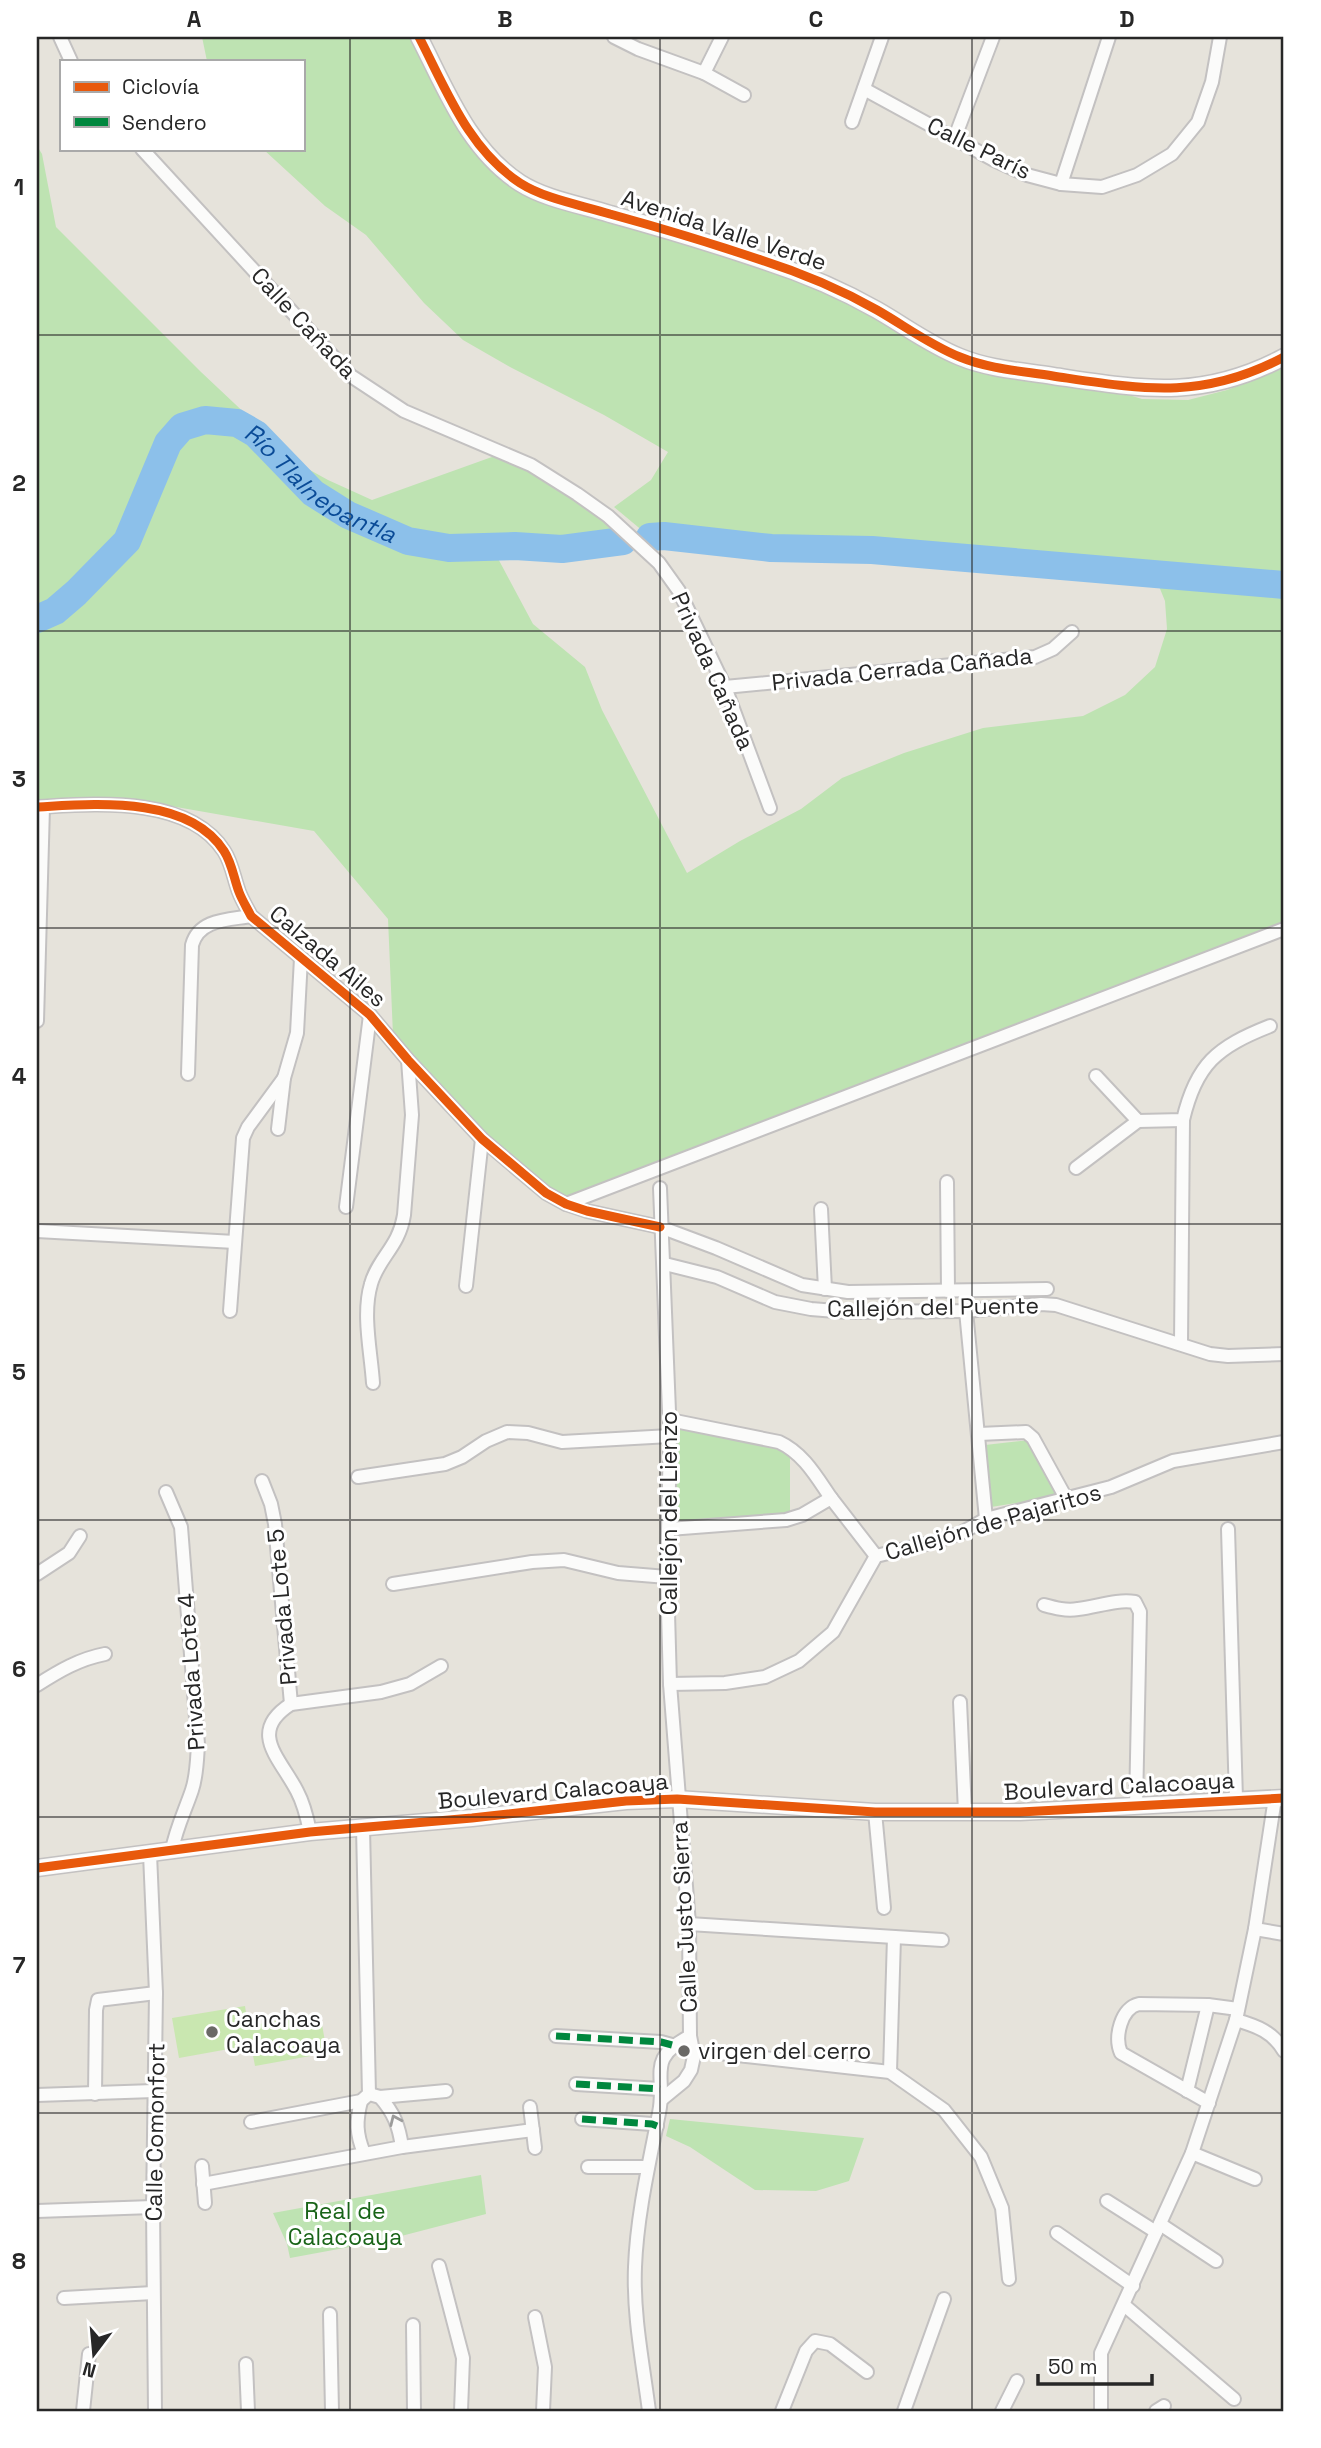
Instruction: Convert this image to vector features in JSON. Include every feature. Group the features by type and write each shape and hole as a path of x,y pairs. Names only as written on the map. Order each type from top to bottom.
{"street":[{"path":"60,37 71,60"},
{"name":"Avenida Valle Verde","path":"419,37 461,119 474,138 497,165 521,184 557,198 701,239 799,272 833,286 961,358 998,367 1080,380 1179,389 1213,385 1244,375 1284,356"},
{"path":"614,37 640,43 744,95"},
{"path":"704,73 722,37"},
{"path":"852,122 882,37"},
{"path":"955,137 993,37"},
{"path":"1061,184 1109,37"},
{"name":"Calle París","path":"864,89 994,160 1027,175 1061,184 1102,187 1137,175 1172,154 1198,122 1212,82 1220,37"},
{"name":"Calle Cañada","path":"143,150 351,376 404,411 531,465 608,516"},
{"name":"Privada Cañada","path":"608,516 659,563 672,582 725,687 770,808"},
{"name":"Privada Cerrada Cañada","path":"725,687 1035,657 1053,649 1072,632"},
{"name":"Calzada Ailes","path":"40,807 97,803 156,810 190,821 212,835 226,853 239,894 251,916 370,1015 482,1139 546,1193 566,1204 628,1222 660,1227 802,1285 848,1292 1046,1290"},
{"path":"37,1021 40,807"},
{"path":"188,1074 194,935 201,927 211,923 251,916"},
{"path":"566,1204 1284,929"},
{"path":"278,1129 284,1077 297,1033 301,958"},
{"path":"346,1207 370,1015"},
{"path":"1181,1343 1183,1120 1189,1095 1198,1074 1218,1053 1241,1037 1270,1026"},
{"path":"373,1383 369,1297 371,1283 398,1237 404,1215 412,1115 408,1060"},
{"path":"1096,1076 1138,1121"},
{"path":"230,1311 243,1138 284,1077"},
{"path":"1076,1168 1138,1121 1183,1120"},
{"path":"466,1286 482,1139"},
{"path":"947,1182 948,1291"},
{"name":"Callejón del Lienzo","path":"660,1188 670,1420 667,1577 677,1799"},
{"path":"821,1209 825,1289"},
{"path":"37,1231 235,1242"},
{"name":"Callejón del Puente","path":"664,1264 717,1278 775,1302 811,1309 848,1312 966,1311 1056,1305 1210,1354 1228,1356 1284,1353"},
{"path":"966,1311 986,1519"},
{"path":"670,1420 779,1442 792,1448 802,1457 876,1556"},
{"path":"979,1434 1026,1432 1033,1438 1067,1500"},
{"path":"358,1477 445,1464 462,1457 486,1441 507,1433 528,1433 562,1442 670,1436"},
{"name":"Callejón de Pajaritos","path":"670,1684 765,1677 799,1661 832,1632 876,1556 938,1541 961,1533 986,1519 1111,1487 1188,1457 1284,1442"},
{"name":"Privada Lote 5","path":"262,1481 275,1524 291,1704 381,1692 410,1684 441,1666"},
{"name":"Privada Lote 4","path":"166,1492 181,1527 198,1744 192,1789 177,1825 172,1850"},
{"path":"669,1529 786,1520 802,1515 831,1498"},
{"path":"1228,1529 1236,1799"},
{"path":"37,1574 69,1553 80,1536"},
{"path":"393,1584 532,1562 564,1560 618,1573 667,1577"},
{"path":"1044,1605 1077,1609 1125,1600 1135,1602 1140,1612 1136,1806"},
{"path":"37,1685 78,1661 105,1654"},
{"path":"960,1702 965,1812"},
{"path":"291,1704 280,1711 268,1734 271,1747 297,1791 310,1832"},
{"path":"1101,2411 1101,2353 1192,2153 1237,2015 1280,1798"},
{"name":"Boulevard Calacoaya","path":"37,1868 310,1832 626,1801 677,1799 875,1812 1020,1812 1280,1798"},
{"name":"Calle Justo Sierra","path":"661,2094 684,2081 691,2070 694,2056 690,2036 689,1924 677,1799"},
{"path":"875,1812 884,1908"},
{"path":"363,1828 370,2097 356,2119 357,2137 364,2153"},
{"name":"Calle Comonfort","path":"150,1854 156,1993 153,2207 155,2411"},
{"path":"689,1924 942,1940"},
{"path":"1255,1929 1284,1934"},
{"path":"890,2072 894,1937"},
{"path":"95,2094 98,2000 156,1993"},
{"path":"1187,2091 1208,2005"},
{"path":"1209,2102 1121,2053 1118,2040 1123,2017 1132,2006 1208,2005 1261,2027 1278,2041 1284,2051"},
{"path":"556,2036 661,2042 672,2045"},
{"name":"Calle Justo Sierra","path":"649,2411 637,2320 635,2269 638,2231 657,2126 664,2055 672,2045 690,2036"},
{"path":"719,2053 890,2072 944,2110 981,2157 1002,2208 1009,2279"},
{"path":"576,2084 661,2094"},
{"path":"37,2095 154,2091"},
{"path":"251,2122 370,2097 446,2091"},
{"path":"370,2097 392,2111 400,2128 402,2147"},
{"path":"530,2107 535,2148"},
{"path":"582,2119 652,2123 657,2126"},
{"path":"203,2184 364,2153 533,2130"},
{"path":"1192,2153 1255,2179"},
{"path":"202,2165 205,2203"},
{"path":"588,2166 648,2167"},
{"path":"1107,2200 1216,2261"},
{"path":"37,2211 153,2207"},
{"path":"1057,2234 1133,2286"},
{"path":"439,2266 463,2358 461,2411"},
{"path":"64,2298 153,2293"},
{"path":"904,2411 944,2298"},
{"path":"1124,2305 1234,2399"},
{"path":"330,2314 332,2411"},
{"path":"535,2317 545,2367 543,2411"},
{"path":"413,2325 414,2411"},
{"path":"782,2411 806,2351 815,2341 830,2344 867,2372"},
{"path":"83,2411 89,2354"},
{"path":"246,2364 248,2411"},
{"path":"1002,2411 1017,2381"}],"green space":[{"path":"202,37 419,37 461,119 521,184 799,272 932,344 1080,380 1142,399 1188,400 1227,390 1284,368 1284,929 567,1201 487,1138 393,1035 388,919 314,831 142,801 109,799 37,804 37,146 42,154 56,227 201,372 299,464 372,500 503,453 531,465 638,542 560,555 494,551 533,624 585,667 602,710 687,873 801,809 842,778 904,753 983,728 1083,716 1125,695 1155,667 1167,629 1165,601 1154,574 872,550 771,548 664,536 650,537 614,507 651,480 668,452 463,340 424,303 366,235 325,206 264,150 304,150 304,60 207,60"},
{"path":"671,1426 790,1452 790,1514 671,1522"},
{"path":"1030,1440 1060,1496 991,1507 985,1445"},
{"path":"245,2006 248,2026 320,2013 327,2053 255,2066 251,2045 179,2058 172,2018"},
{"path":"670,2119 864,2138 849,2181 816,2191 755,2190 690,2147 666,2136"},
{"name":"Real de Calacoaya","path":"481,2175 486,2214 382,2241 290,2258 287,2244 273,2213"}],"waterway":[{"name":"Río Tlalnepantla","path":"37,619 55,611 76,593 127,541 168,443 182,427 205,420 237,423 256,434 313,493 348,515 408,541 449,548 515,546 562,549 623,541"},
{"path":"650,537 664,536 771,548 872,550 1284,585"}],"marked path":[{"path":"556,2036 661,2042 672,2045"},
{"path":"576,2084 660,2089"},
{"path":"582,2119 657,2126"}],"cycle path":[{"path":"419,37 472,136 502,169 530,189 806,276 863,302 960,357 1018,371 1115,385 1171,388 1225,380 1254,371 1284,357"},
{"path":"37,807 138,807 188,820 208,833 227,856 239,892 251,916 370,1015 482,1139 546,1193 566,1204 660,1227"},
{"path":"37,1868 310,1832 626,1801 677,1799 875,1812 1020,1812 1284,1798"}],"place":[{"name":"Canchas Calacoaya","path":"212,2032"},
{"name":"virgen del cerro","path":"684,2051"}]}
